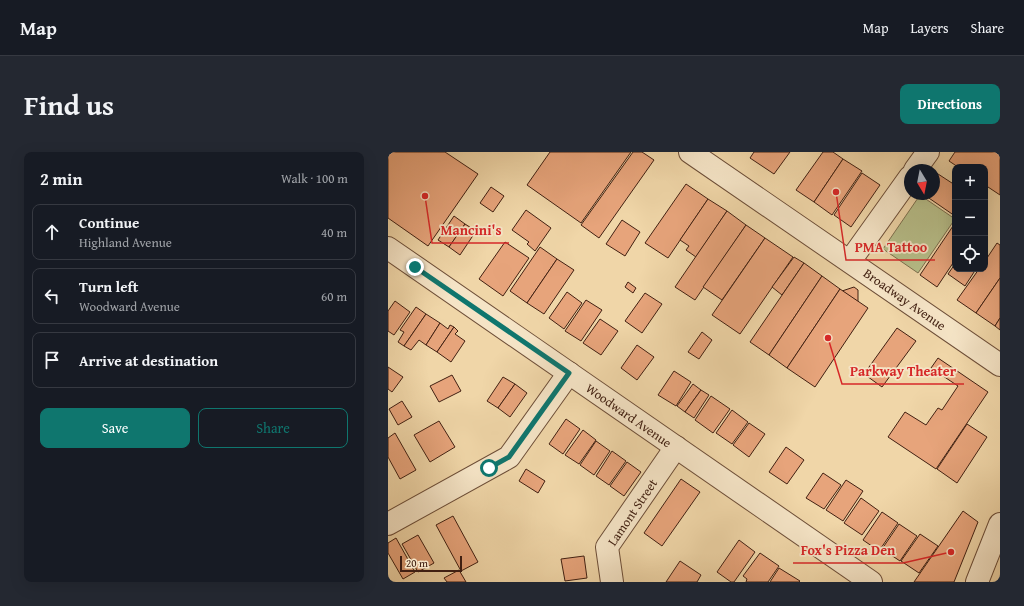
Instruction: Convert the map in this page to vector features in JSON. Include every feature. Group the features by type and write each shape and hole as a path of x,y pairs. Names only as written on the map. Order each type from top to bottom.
{"street":[{"name":"Broadway Avenue","path":"690,152 1000,365"},
{"path":"919,164 928,152"},
{"path":"850,262 904,186"},
{"name":"Woodward Avenue","path":"388,248 871,582"},
{"path":"388,524 509,457 569,373"},
{"name":"Lamont Street","path":"612,582 607,547 676,447"},
{"path":"977,582 1000,524"}],"green space":[{"path":"917,200 927,200 952,217 952,223 918,273 883,249"}],"building":[{"path":"388,152 445,152 478,174 428,246 388,218"},
{"path":"550,152 631,152 581,223 527,185"},
{"path":"633,152 642,152 654,160 599,238 581,225"},
{"path":"754,152 790,152 774,174 750,158"},
{"path":"823,152 833,152 843,159 814,202 796,190"},
{"path":"955,152 1000,152 1000,195 988,187 988,164 954,164 949,161"},
{"path":"843,159 862,171 832,215 814,202"},
{"path":"862,173 880,185 851,227 834,215"},
{"path":"940,175 952,183 952,214 932,200 940,200"},
{"path":"686,184 708,199 668,258 645,243"},
{"path":"491,187 504,196 493,212 480,203"},
{"path":"708,199 727,211 696,257 686,250 689,246 680,240"},
{"path":"526,210 551,228 535,251 527,244 529,242 512,230"},
{"path":"727,211 746,225 695,300 675,287"},
{"path":"454,216 465,224 449,247 438,240"},
{"path":"622,220 640,232 625,256 606,244"},
{"path":"465,224 476,231 460,255 449,247"},
{"path":"746,225 765,238 722,300 703,287"},
{"path":"952,227 952,264 937,287 920,275"},
{"path":"765,238 793,257 740,334 712,315"},
{"path":"505,242 529,258 503,296 479,279"},
{"path":"997,243 1000,245 1000,278 976,313 957,300 977,272 988,272 988,256"},
{"path":"540,247 557,259 527,303 510,291"},
{"path":"794,257 804,263 782,295 772,287"},
{"path":"557,259 574,270 544,314 527,303"},
{"path":"804,263 822,276 769,355 750,342"},
{"path":"952,268 952,272 974,272 965,286 948,274"},
{"path":"822,276 840,289 787,368 769,355"},
{"path":"1000,278 1000,318 995,326 976,313"},
{"path":"628,282 636,288 633,293 625,287"},
{"path":"854,287 858,290 858,302 842,291"},
{"path":"840,289 868,308 815,387 787,368"},
{"path":"567,292 582,303 564,329 549,318"},
{"path":"645,293 662,304 642,333 625,321"},
{"path":"586,300 602,310 581,341 565,331"},
{"path":"395,301 410,312 394,335 388,331 388,311"},
{"path":"416,307 426,314 404,346 398,342 404,332 400,330"},
{"path":"426,314 440,323 426,345 419,340 411,350 404,346"},
{"path":"1000,318 1000,330 995,326"},
{"path":"600,319 618,331 601,355 583,343"},
{"path":"440,323 448,329 450,325 454,327 437,352 426,345"},
{"path":"454,327 458,331 455,334 465,341 451,362 437,352"},
{"path":"897,328 916,341 882,387 864,374"},
{"path":"702,332 712,340 699,359 688,352"},
{"path":"637,345 654,357 637,380 621,368"},
{"path":"938,358 988,392 936,469 888,437 905,412 926,425 938,408 942,410 958,386 931,368"},
{"path":"388,367 403,377 392,392 388,389"},
{"path":"674,371 691,382 676,406 658,395"},
{"path":"452,375 461,391 439,402 430,386"},
{"path":"503,377 515,384 498,408 487,401"},
{"path":"515,384 527,393 510,417 498,408"},
{"path":"693,384 701,390 685,412 677,406"},
{"path":"701,390 709,395 694,418 685,412"},
{"path":"711,396 730,409 713,433 695,420"},
{"path":"402,401 412,417 398,425 389,409"},
{"path":"732,410 748,422 732,444 716,433"},
{"path":"566,419 580,429 563,454 549,444"},
{"path":"439,421 455,447 430,462 414,435"},
{"path":"749,423 765,434 749,457 733,445"},
{"path":"967,424 987,437 957,483 937,469"},
{"path":"583,430 596,440 579,464 565,455"},
{"path":"395,433 416,470 400,479 388,457 388,438"},
{"path":"596,441 610,451 594,475 580,465"},
{"path":"786,447 804,460 787,484 769,472"},
{"path":"612,451 626,461 609,485 596,476"},
{"path":"627,462 641,472 624,496 610,486"},
{"path":"526,469 545,481 538,493 519,481"},
{"path":"823,473 841,485 824,509 806,498"},
{"path":"681,479 700,492 662,546 644,533"},
{"path":"846,480 863,491 843,521 826,510"},
{"path":"861,498 879,511 862,535 844,523"},
{"path":"963,511 978,522 954,582 914,582"},
{"path":"882,512 898,523 879,551 863,540"},
{"path":"453,516 478,562 461,571 436,525"},
{"path":"899,524 917,536 900,561 882,549"},
{"path":"920,534 938,546 919,573 901,561"},
{"path":"418,535 434,563 418,572 402,544"},
{"path":"396,538 415,572 403,579 388,553 388,543"},
{"path":"739,540 755,552 734,582 731,582 717,572"},
{"path":"760,553 779,566 768,582 746,582 747,579 743,576"},
{"path":"584,556 587,578 565,581 561,559"},
{"path":"680,561 701,575 697,582 666,582"},
{"path":"779,568 800,581 770,582"},
{"path":"459,570 466,582 447,582 444,578"}],"place":[{"name":"PMA Tattoo","path":"836,192"},
{"name":"Mancini's","path":"425,196"},
{"name":"Parkway Theater","path":"828,338"},
{"name":"Fox's Pizza Den","path":"951,552"}],"route":[{"path":"415,267 569,373 509,457 489,468"}]}
